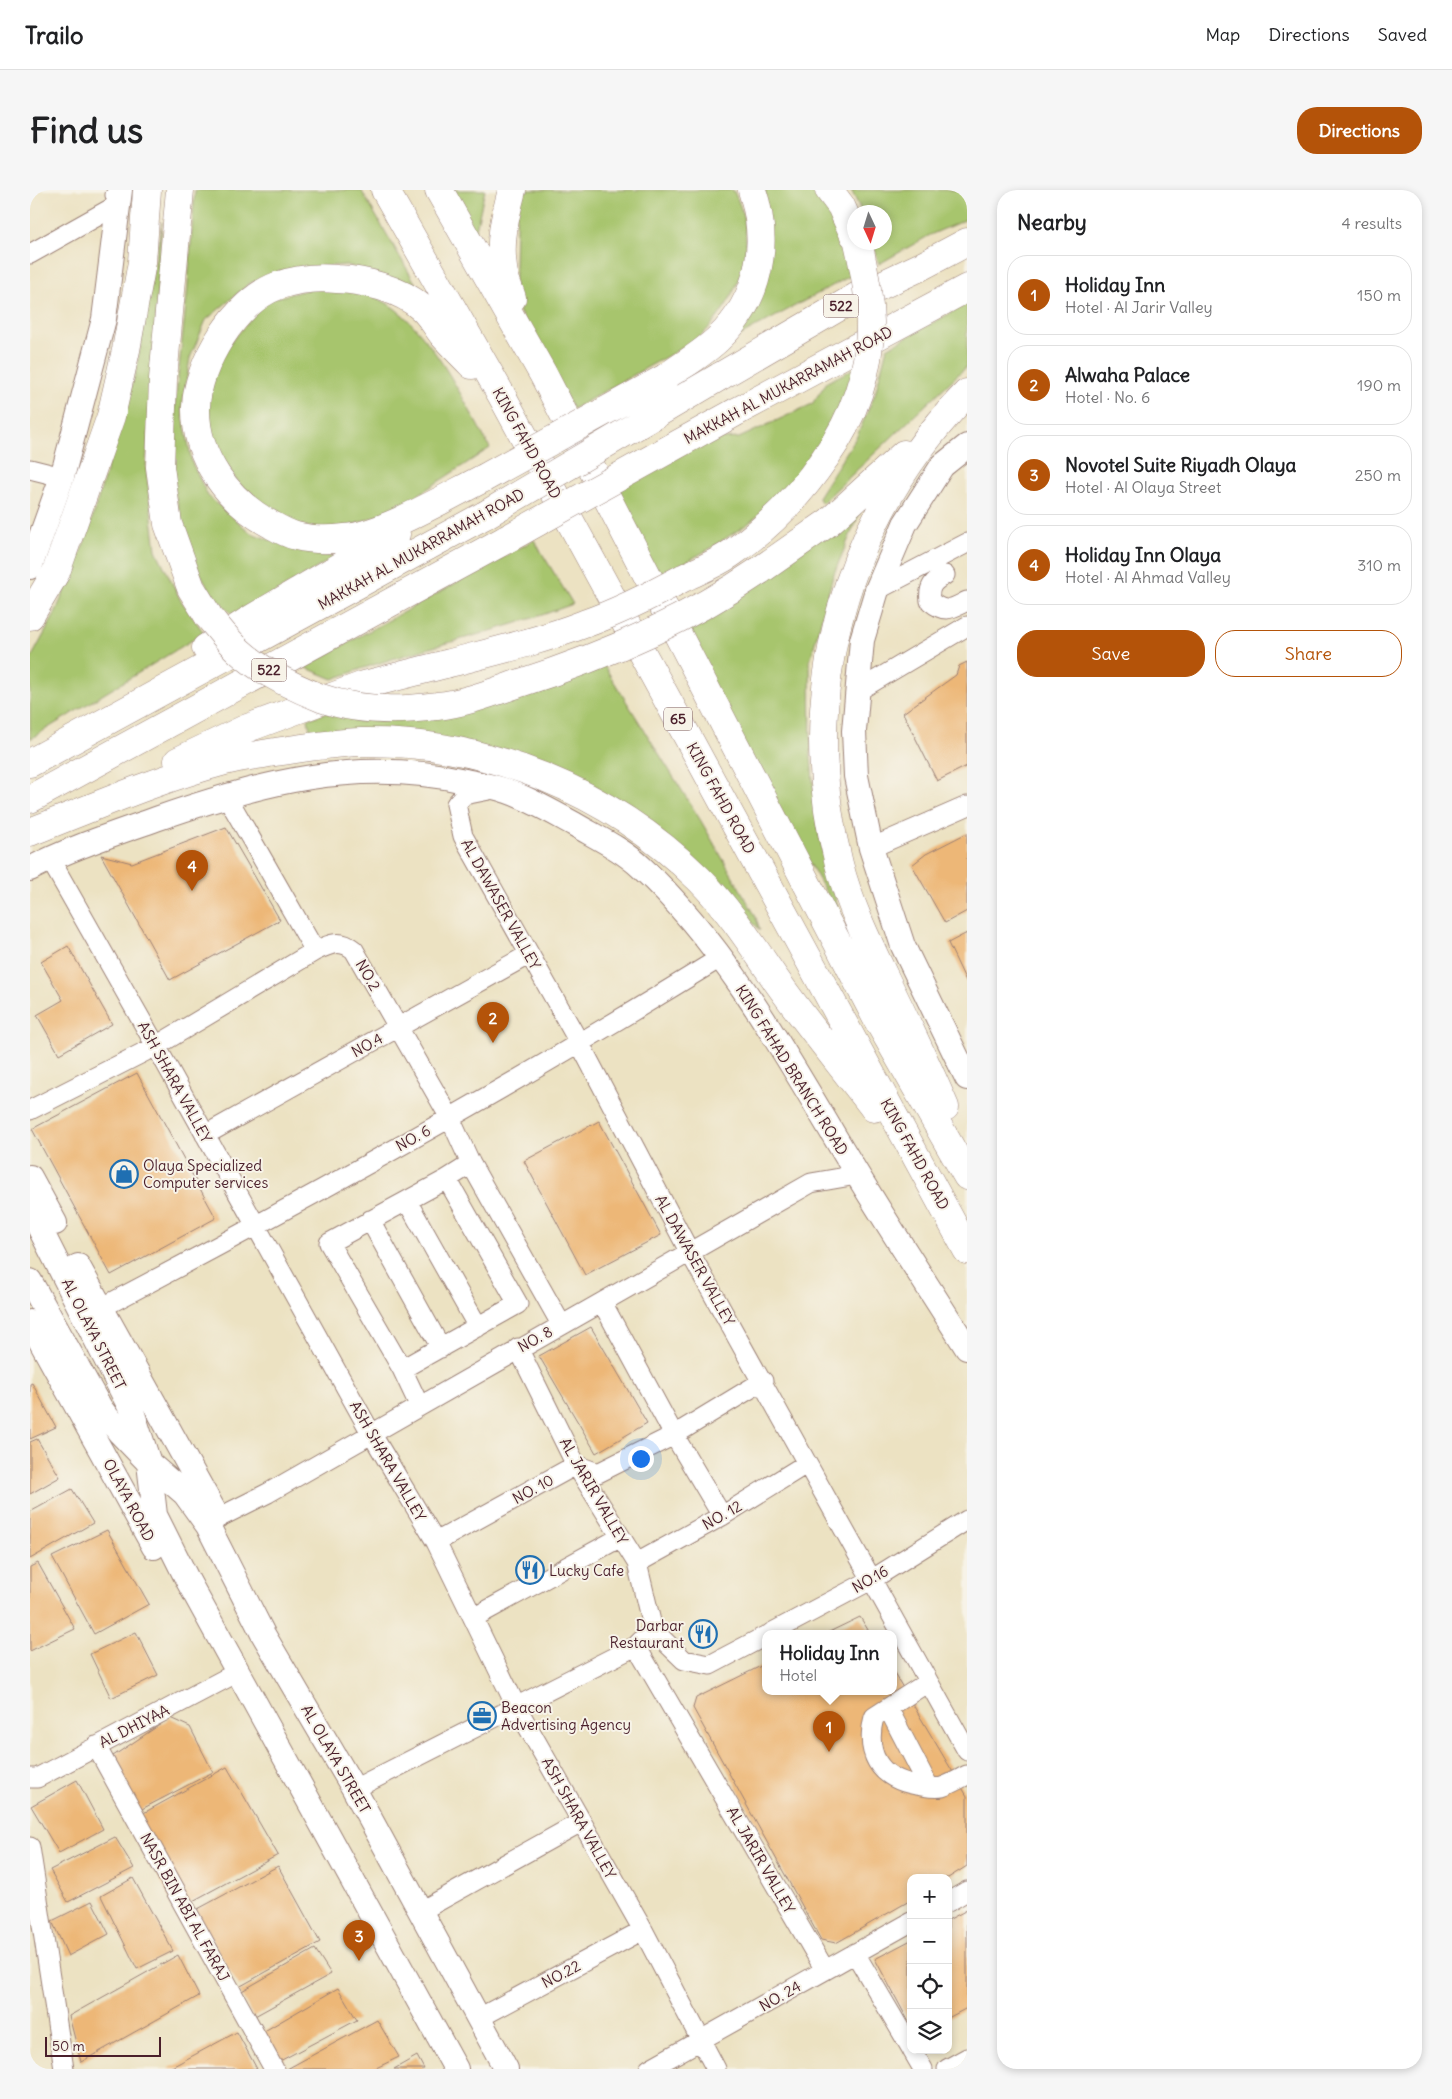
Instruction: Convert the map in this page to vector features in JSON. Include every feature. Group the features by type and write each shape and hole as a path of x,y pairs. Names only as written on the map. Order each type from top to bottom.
{"highway":[{"path":"30,616 56,572 111,416 126,350 142,262 148,190"},
{"path":"180,190 163,379 160,468 168,524 190,588 209,618 239,651 282,680 323,698 382,708 407,709 439,706 481,696 596,657 695,610 730,591 829,522 941,420 967,393"},
{"name":"KING FAHD ROAD","path":"385,190 502,396 967,1250"},
{"name":"65","path":"439,190 543,374 876,1017 967,1176"},
{"path":"512,190 502,229 503,269 516,311 543,374"},
{"path":"665,378 718,340 736,319 750,296 758,270 761,243 759,216 752,190"},
{"path":"829,190 847,220"},
{"name":"MAKKAH AL MUKARRAMAH ROAD","path":"40,758 485,515 856,297 920,267 967,242"},
{"path":"30,832 245,729 364,685 446,664 584,624 668,586 732,553 784,510 806,486 840,438 852,413 868,354 870,321 866,282 860,250"},
{"path":"502,396 445,337 422,308 404,296 360,281 308,278 276,286 262,293 229,323 214,348 202,377 196,406 204,448 216,477 251,514 294,536 310,539 348,538 386,527 484,478 665,378 856,297"},
{"name":"MAKKAH AL MUKARRAMAH ROAD","path":"30,799 736,412 967,288"},
{"path":"941,420 894,485 862,549 840,610 829,663 823,708 824,745 830,822 839,865 854,910 924,1059 967,1159"},
{"path":"40,758 251,619 425,518 484,478"},
{"path":"30,832 163,780 227,760 294,749 359,742 405,744 450,749 491,758 573,788 625,819 671,855 699,879 738,924 777,982 894,1134 967,1250"}],"main road":[{"path":"30,567 62,477 104,319 117,195"},
{"path":"967,446 942,466 905,524 877,590 862,640 856,692 856,776 871,848 903,946 967,1078"},
{"name":"KING FAHAD BRANCH ROAD","path":"40,864 130,828 226,795 277,782 331,773 382,770 431,774 497,788 546,808 602,840 640,866 683,912 720,958 772,1032 857,1175 967,1348"},
{"path":"30,1177 218,1518 263,1634"},
{"name":"AL OLAYA STREET","path":"30,1209 119,1381 132,1411 149,1463 155,1515 188,1581 456,2069"},
{"name":"AL OLAYA STREET","path":"30,1281 101,1409 120,1433 149,1463 185,1494 208,1526 263,1634 354,1789 419,1912 506,2069"},
{"name":"OLAYA ROAD","path":"30,1322 72,1394 187,1608 238,1672"}],"street":[{"path":"30,254 117,195"},
{"path":"30,469 62,477"},
{"path":"877,590 964,550"},
{"path":"945,575 934,581 929,592 930,601 939,609 951,609 967,601"},
{"path":"856,692 967,626"},
{"name":"AL DAWASER VALLEY","path":"497,788 464,795 456,804 463,836 528,955 580,1044 689,1251 763,1381 806,1464 967,1752"},
{"path":"226,795 315,951"},
{"path":"871,848 967,806"},
{"name":"ASH SHARA VALLEY","path":"40,864 156,1046 371,1434 436,1542 516,1706 643,1930 700,2042 716,2069"},
{"name":"NO.2","path":"30,1110 156,1046 315,951 334,942 346,944 354,950 450,1118 471,1164 561,1324"},
{"name":"NO.4","path":"205,1135 528,955"},
{"name":"NO. 6","path":"101,1308 255,1227 450,1118 580,1044 720,958"},
{"path":"419,1405 402,1369 329,1243 407,1202 471,1164"},
{"name":"NO. 8","path":"218,1518 268,1493 561,1324 603,1304 689,1251 811,1183 857,1175"},
{"path":"402,1369 518,1304 447,1179"},
{"path":"407,1202 478,1327"},
{"path":"370,1220 441,1348"},
{"path":"603,1304 674,1435 722,1516"},
{"name":"AL JARIR VALLEY","path":"518,1348 576,1465 637,1563 653,1630"},
{"path":"576,1465 598,1472 674,1435 763,1381"},
{"name":"NO. 12","path":"637,1563 722,1516 806,1464"},
{"name":"NO. 10","path":"436,1542 576,1465"},
{"name":"NO.16","path":"777,1630 871,1580 967,1520"},
{"path":"473,1618 620,1537"},
{"path":"354,1789 636,1646 653,1630 684,1660 710,1666 762,1638"},
{"name":"AL JARIR VALLEY","path":"636,1646 825,1970"},
{"name":"AL DHIYAA","path":"30,1778 38,1778 238,1672"},
{"path":"928,1682 874,1717 871,1731 872,1749 878,1767 890,1776 910,1784 929,1787 941,1787 967,1775"},
{"path":"888,1708 929,1787"},
{"name":"NASR BIN ABI AL FARAJ","path":"96,1746 274,2069"},
{"path":"419,1912 581,1822"},
{"path":"30,1847 34,1900 64,2069"},
{"path":"952,1900 967,1892"},
{"name":"NO. 24","path":"649,2069 907,1924"},
{"name":"NO.22","path":"479,2018 643,1930"},
{"path":"855,1953 907,2042"},
{"path":"914,2054 923,2069"},
{"path":"947,2069 967,2058"}],"green space":[{"path":"195,190 361,190 421,293 374,273 346,265 297,268 250,283 206,320 190,358 182,409 192,463 208,496 251,533 289,547 335,557 235,617 213,595 198,570 188,544 175,494 173,421 187,296"},
{"path":"438,190 485,190 473,242"},
{"path":"517,190 733,190 742,210 746,231 742,270 735,289 725,307 698,339 573,409 514,302"},
{"path":"764,190 819,190 846,238 847,250 849,250 854,274 734,339"},
{"path":"851,190 967,190 967,219 930,235 879,264 875,250 892,250 892,205 858,205"},
{"path":"162,222 146,468 156,550 180,599 204,633 30,739 30,660 54,616 87,536 136,371"},
{"path":"322,286 379,299 397,310 413,325 429,344 457,387 490,448 398,508 350,526 320,530 265,515 207,444 207,370 267,300"},
{"path":"967,304 967,366 822,503 818,497 857,436 875,394 887,348"},
{"path":"855,368 839,420 786,492 749,523 711,548 654,580 614,489 705,440 739,438 812,404 827,382"},
{"path":"862,507 833,576 810,661 811,757 817,827 841,919 679,630"},
{"path":"534,540 573,604 543,615 363,668 333,679 304,667"},
{"path":"603,664 701,821 755,915 760,930 698,867 591,788 311,736 308,719 334,710 382,718"}],"building":[{"path":"967,662 967,766 937,781 903,713 956,675 959,666"},
{"path":"226,827 280,920 170,980 101,855 132,863"},
{"path":"967,833 967,911 945,923 912,865 926,854"},
{"path":"967,933 967,983 948,943"},
{"path":"68,946 112,1024 59,1054 37,1015 63,1000 41,962"},
{"name":"Olaya Specialized Computer services","path":"137,1073 216,1218 111,1275 32,1129"},
{"path":"599,1121 661,1235 585,1275 524,1161"},
{"path":"591,1327 647,1423 596,1453 539,1356"},
{"path":"32,1383 56,1427 30,1439 30,1384"},
{"path":"37,1439 60,1477 30,1494 30,1442"},
{"path":"72,1489 93,1523 30,1559 30,1512"},
{"path":"107,1530 149,1604 94,1634 52,1557"},
{"path":"38,1563 75,1629 30,1651 30,1567"},
{"path":"860,1617 868,1630 833,1630"},
{"path":"136,1632 158,1675 111,1698 90,1654"},
{"path":"762,1665 762,1695 897,1695 897,1678 967,1796 967,1866 952,1875 907,1874 907,1902 836,1943 821,1940 693,1708 696,1698"},
{"path":"170,1718 190,1727 213,1772 138,1811 110,1758"},
{"path":"227,1767 278,1855 176,1910 129,1821"},
{"path":"77,1780 103,1829 59,1853 31,1806"},
{"path":"115,1837 134,1868 68,1902 50,1870"},
{"path":"278,1866 320,1942 239,1987 196,1910"},
{"path":"133,1878 173,1951 137,1969 101,1896"},
{"path":"92,1901 109,1934 68,1956 52,1921"},
{"path":"967,1910 967,2008 952,2016 952,1919"},
{"path":"907,1942 907,2019 875,1959"},
{"path":"315,1949 331,1974 253,2017 240,1992"},
{"path":"178,1955 199,1996 81,2062 69,2016"},
{"path":"338,1988 357,2020 278,2062 261,2033"},
{"path":"377,2020 399,2057 374,2069 287,2069"},
{"path":"237,2032 257,2069 168,2069"},
{"path":"417,2056 424,2069 394,2069"}],"place":[{"name":"Holiday Inn Olaya","path":"192,891"},
{"name":"Alwaha Palace","path":"493,1043"},
{"name":"Olaya Specialized Computer services","path":"124,1174"},
{"name":"Lucky Cafe","path":"530,1570"},
{"name":"Darbar Restaurant","path":"703,1634"},
{"name":"Beacon Advertising Agency","path":"482,1716"},
{"name":"Holiday Inn","path":"829,1752"},
{"name":"Novotel Suite Riyadh Olaya","path":"359,1961"}]}
